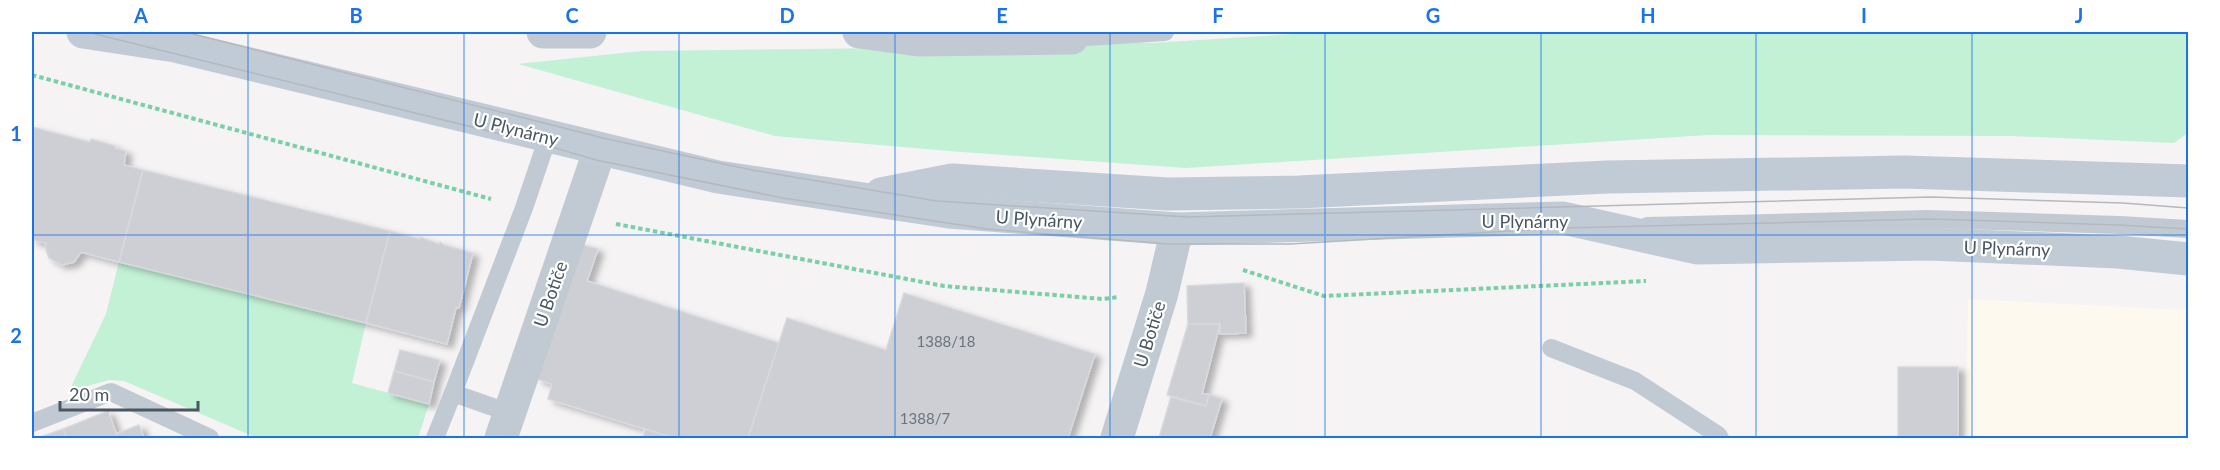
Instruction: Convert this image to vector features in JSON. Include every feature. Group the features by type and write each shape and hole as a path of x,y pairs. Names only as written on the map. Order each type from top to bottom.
{"street":[{"name":"U Plynárny","path":"83,32 169,36 548,136 718,177 949,212 1177,229 1563,218 1697,248 1929,244 2118,252 2188,259"},
{"path":"543,32 590,32"},
{"path":"858,32 918,40 1072,38"},
{"name":"U Botiče","path":"506,426 600,149"},
{"name":"U Plynárny","path":"859,199 952,180 1167,194 1299,192 1608,177 1904,172 2188,181"},
{"name":"U Botiče","path":"1117,438 1162,293 1177,229"}],"lane":[{"path":"1072,38 1165,32"},
{"path":"435,438 524,208 548,136"},
{"path":"1603,227 1928,219 2119,225 2188,230"},
{"path":"1551,348 1635,381 1720,438"},
{"path":"32,423 111,392 210,438"},
{"path":"453,393 506,426"}],"path":[{"path":"1235,270 1242,270 1324,296"}],"shaded area":[{"path":"1968,299 2188,310 2188,438 1965,438"}],"green space":[{"path":"1327,32 2188,32 2188,133 2174,143 2012,136 1708,135 1186,168 775,136 518,64 641,51 892,48 899,37 1151,43"},
{"path":"119,262 366,323 352,383 429,404 418,438 257,438 124,381 109,380 69,391 106,314"}],"building":[{"path":"32,127 115,146 115,148 126,151 124,165 143,170 119,262 81,252 74,262 62,265 49,258 46,243 32,240"},
{"path":"143,170 390,231 366,323 119,262"},
{"path":"390,231 420,239 420,237 439,244 440,242 473,253 447,344 366,323"},
{"path":"580,244 598,249 587,281 779,343 748,438 674,438 548,399 552,384 537,379"},
{"path":"1244,283 1246,333 1220,334 1220,324 1188,324 1187,286"},
{"path":"904,293 1095,354 1068,438 748,438 787,318 886,350"},
{"path":"1188,324 1220,324 1202,394 1209,394 1206,406 1167,395"},
{"path":"400,350 440,360 434,382 394,371"},
{"path":"1898,367 1958,367 1958,438 1898,438"},
{"path":"394,371 434,382 429,404 388,393"},
{"path":"1209,394 1222,399 1210,438 1159,438 1171,397 1206,406"},
{"path":"108,411 118,438 67,438 63,429"},
{"path":"139,425 144,438 118,438 116,434"},
{"path":"63,429 67,438 38,438"},
{"path":"645,429 674,438 643,438"}],"tram line":[{"path":"87,32 545,145 596,160 783,198 987,229 1168,244 1290,244 1562,228 1928,219 2188,229"},
{"path":"185,32 607,139 752,170 937,201 1188,217 1931,197 2123,203 2188,208"}]}
